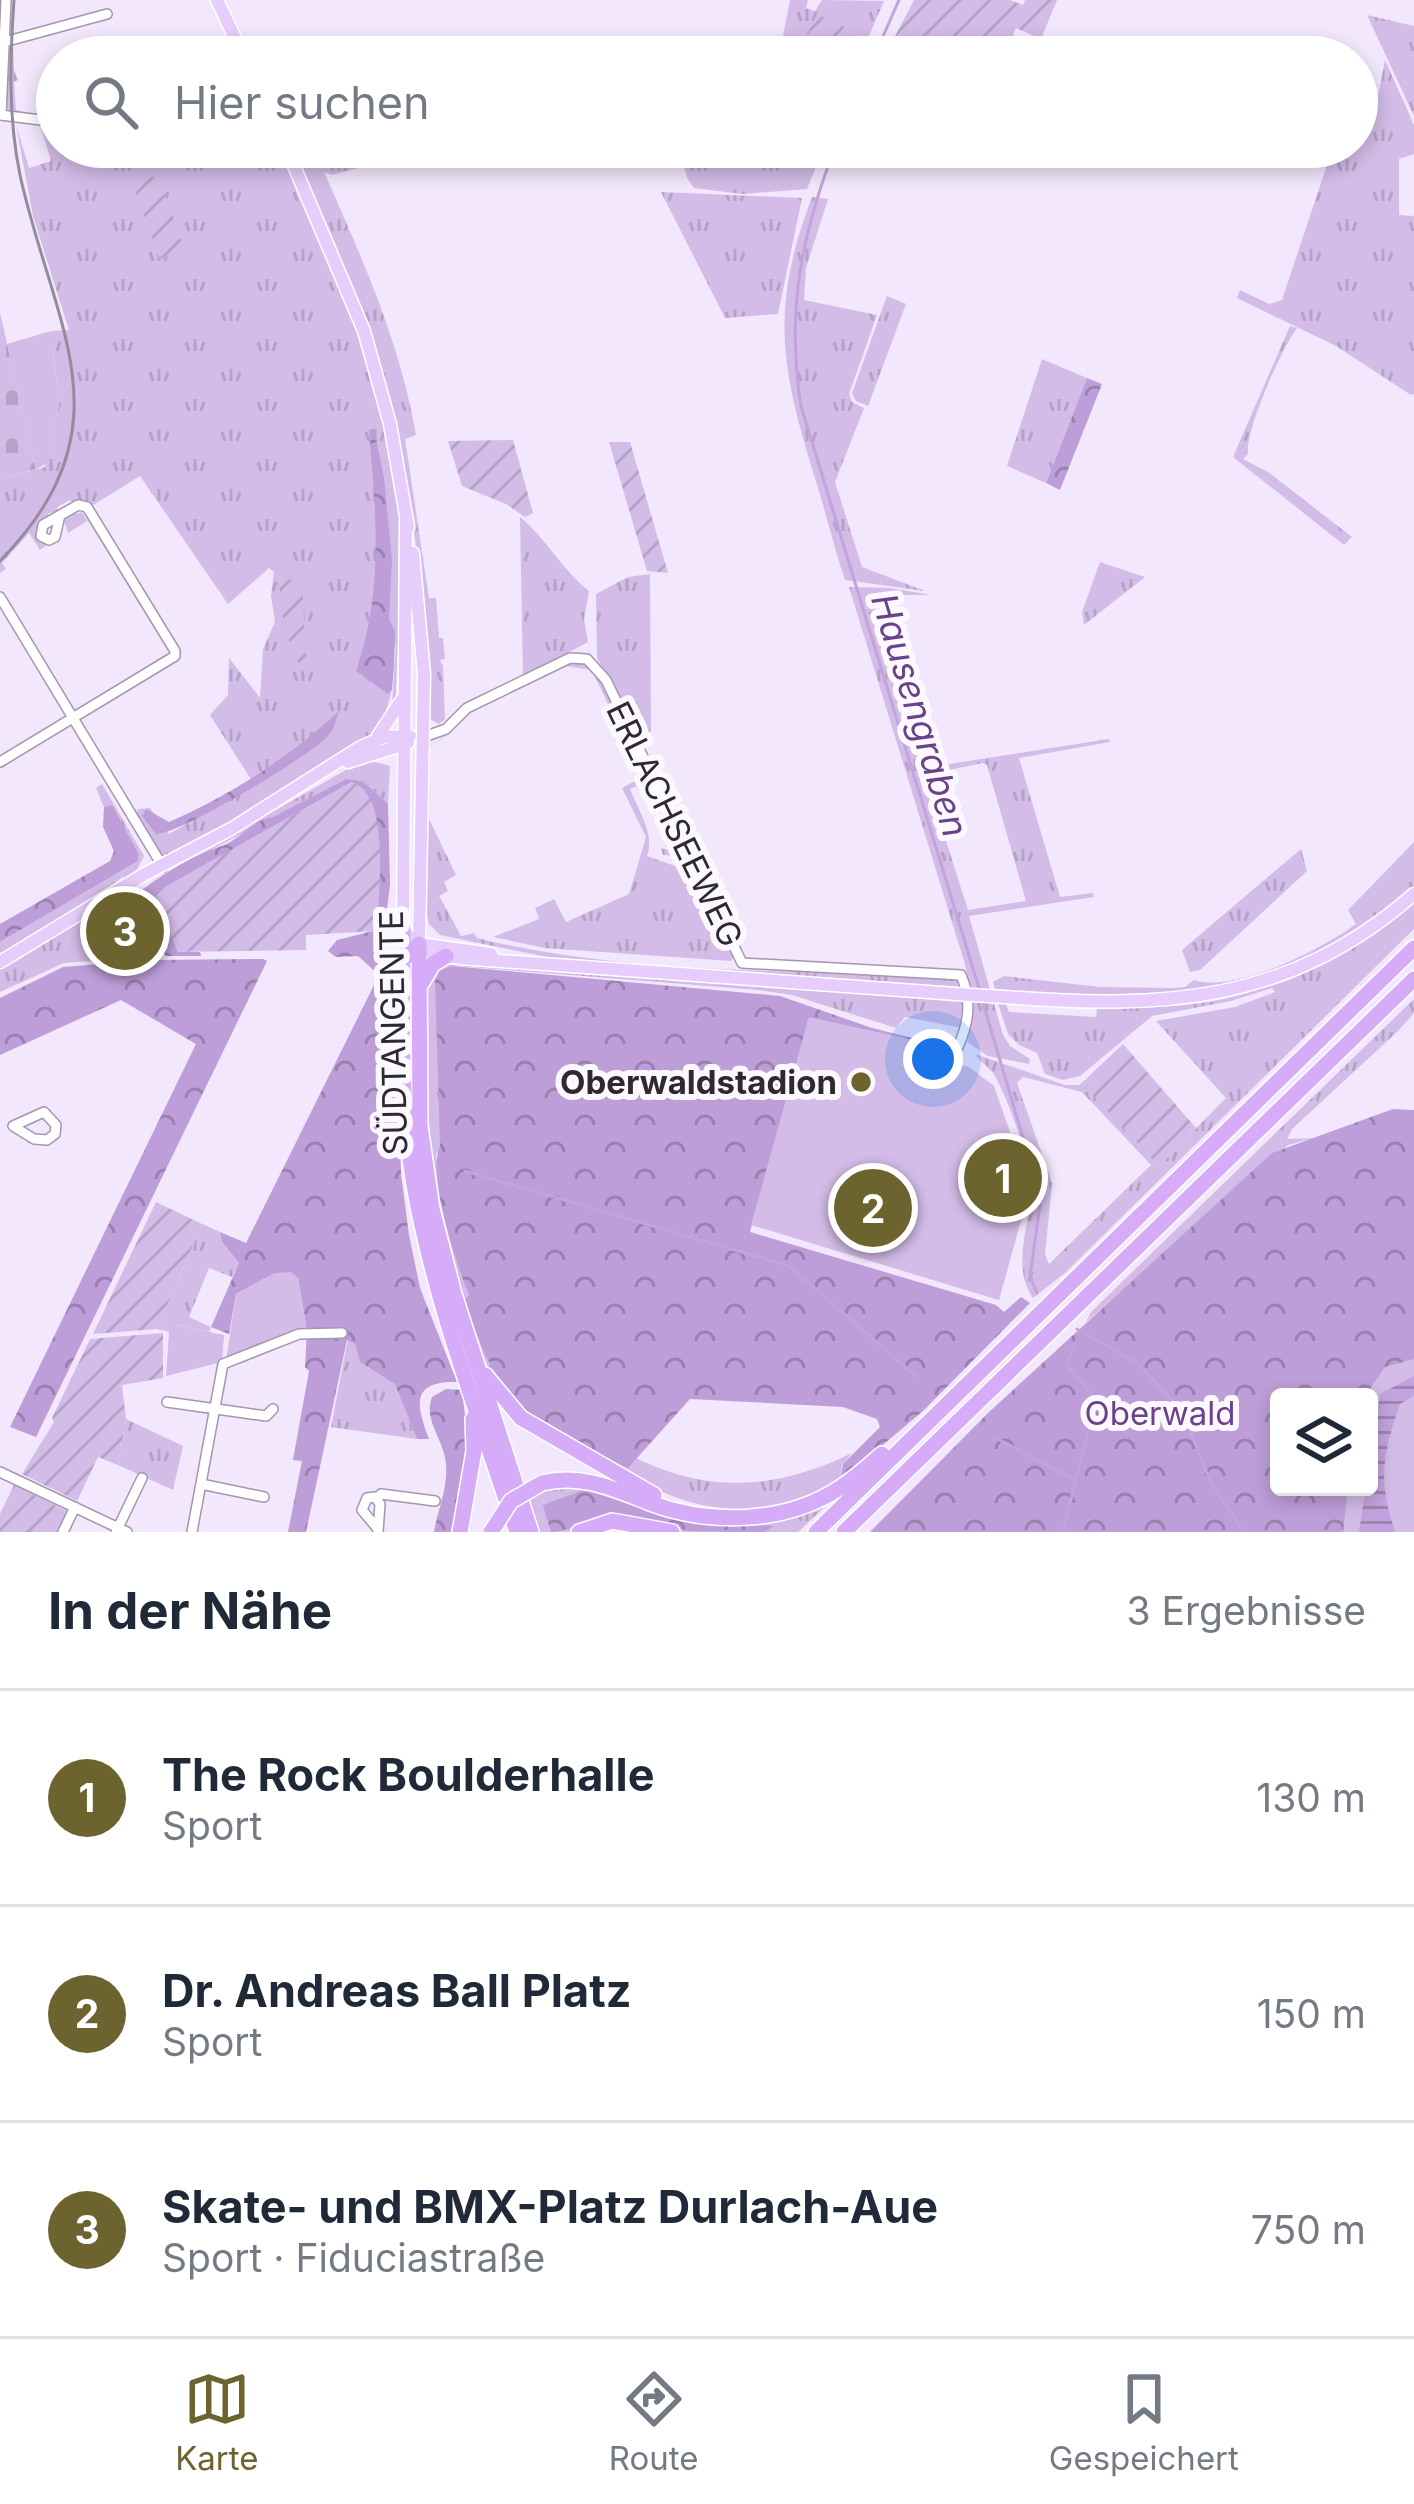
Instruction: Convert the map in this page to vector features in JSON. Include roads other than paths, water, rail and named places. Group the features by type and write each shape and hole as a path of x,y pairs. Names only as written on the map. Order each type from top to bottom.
{"highway":[{"name":"SÜDTANGENTE","path":"403,930 406,1120 412,1174 430,1258 517,1532"},
{"name":"SÜDTANGENTE","path":"417,946 424,1167 438,1238 531,1532"},
{"path":"403,960 417,946"},
{"path":"816,1532 1414,948"},
{"path":"418,992 428,969 445,951"},
{"path":"844,1532 1414,979"},
{"path":"474,1357 499,1396 521,1418 695,1514"},
{"path":"460,1532 474,1451 471,1392"},
{"path":"491,1532 511,1501 542,1483 591,1482 660,1507 751,1516 796,1508 836,1490 883,1454 896,1452"},
{"path":"579,1532 612,1521 672,1532"}],"main road":[{"path":"217,0 234,36"},
{"name":"SÜDTANGENTE","path":"295,168 364,331 390,424 416,566 424,723 411,739 405,776 403,930"},
{"name":"SÜDTANGENTE","path":"406,519 406,692 420,914 417,946"},
{"path":"0,962 376,739 406,692"},
{"path":"376,739 411,739"},
{"path":"328,770 411,739"},
{"path":"369,754 393,764 405,776"},
{"path":"403,930 417,946 515,961 956,994 1147,1003 1222,993 1272,978 1366,931 1414,894"},
{"path":"420,914 445,951"}],"street":[{"path":"6,0 1,115 36,119"},
{"path":"4,42 107,14"},
{"path":"0,762 172,659 176,651 87,507 78,505 60,515"},
{"path":"0,598 160,869"},
{"name":"ERLACHSEEWEG","path":"411,739 446,729 467,708 570,658 587,659 606,680 742,963 961,975 970,995 958,1047"},
{"path":"0,1133 14,1126"},
{"path":"192,1532 223,1364 299,1334 342,1333"},
{"path":"167,1402 266,1416 273,1409"},
{"path":"0,1472 120,1531 142,1478"},
{"path":"201,1484 264,1497"},
{"path":"377,1499 381,1494 435,1502"},
{"path":"377,1499 367,1498 361,1504 378,1530"},
{"path":"377,1499 378,1530"},
{"path":"62,1532 75,1507"}],"waterway":[{"name":"Hausengraben","path":"883,36 899,0"},
{"name":"Hausengraben","path":"828,168 805,243 796,306 801,406 979,988"},
{"name":"Hausengraben","path":"983,1003 1041,1198 1030,1276 1037,1293"},
{"path":"465,1171 789,1266 916,1376"},
{"name":"Hausengraben","path":"1077,1329 1136,1362 1181,1409 1211,1483 1244,1532"},
{"path":"1063,1532 1096,1400 1067,1365 1074,1344"},
{"path":"994,1437 1075,1480"}],"tram line":[{"path":"0,561 40,512 64,465 73,419 72,374 63,328 16,153 11,88 14,0"}],"place":[{"name":"Skate- und BMX-Platz Durlach-Aue","path":"125,931"},
{"name":"Oberwaldstadion","path":"861,1082"},
{"name":"The Rock Boulderhalle","path":"1003,1178"},
{"name":"Dr. Andreas Ball Platz","path":"873,1208"}],"park label":[{"name":"Oberwald","path":"1160,1413"}]}
